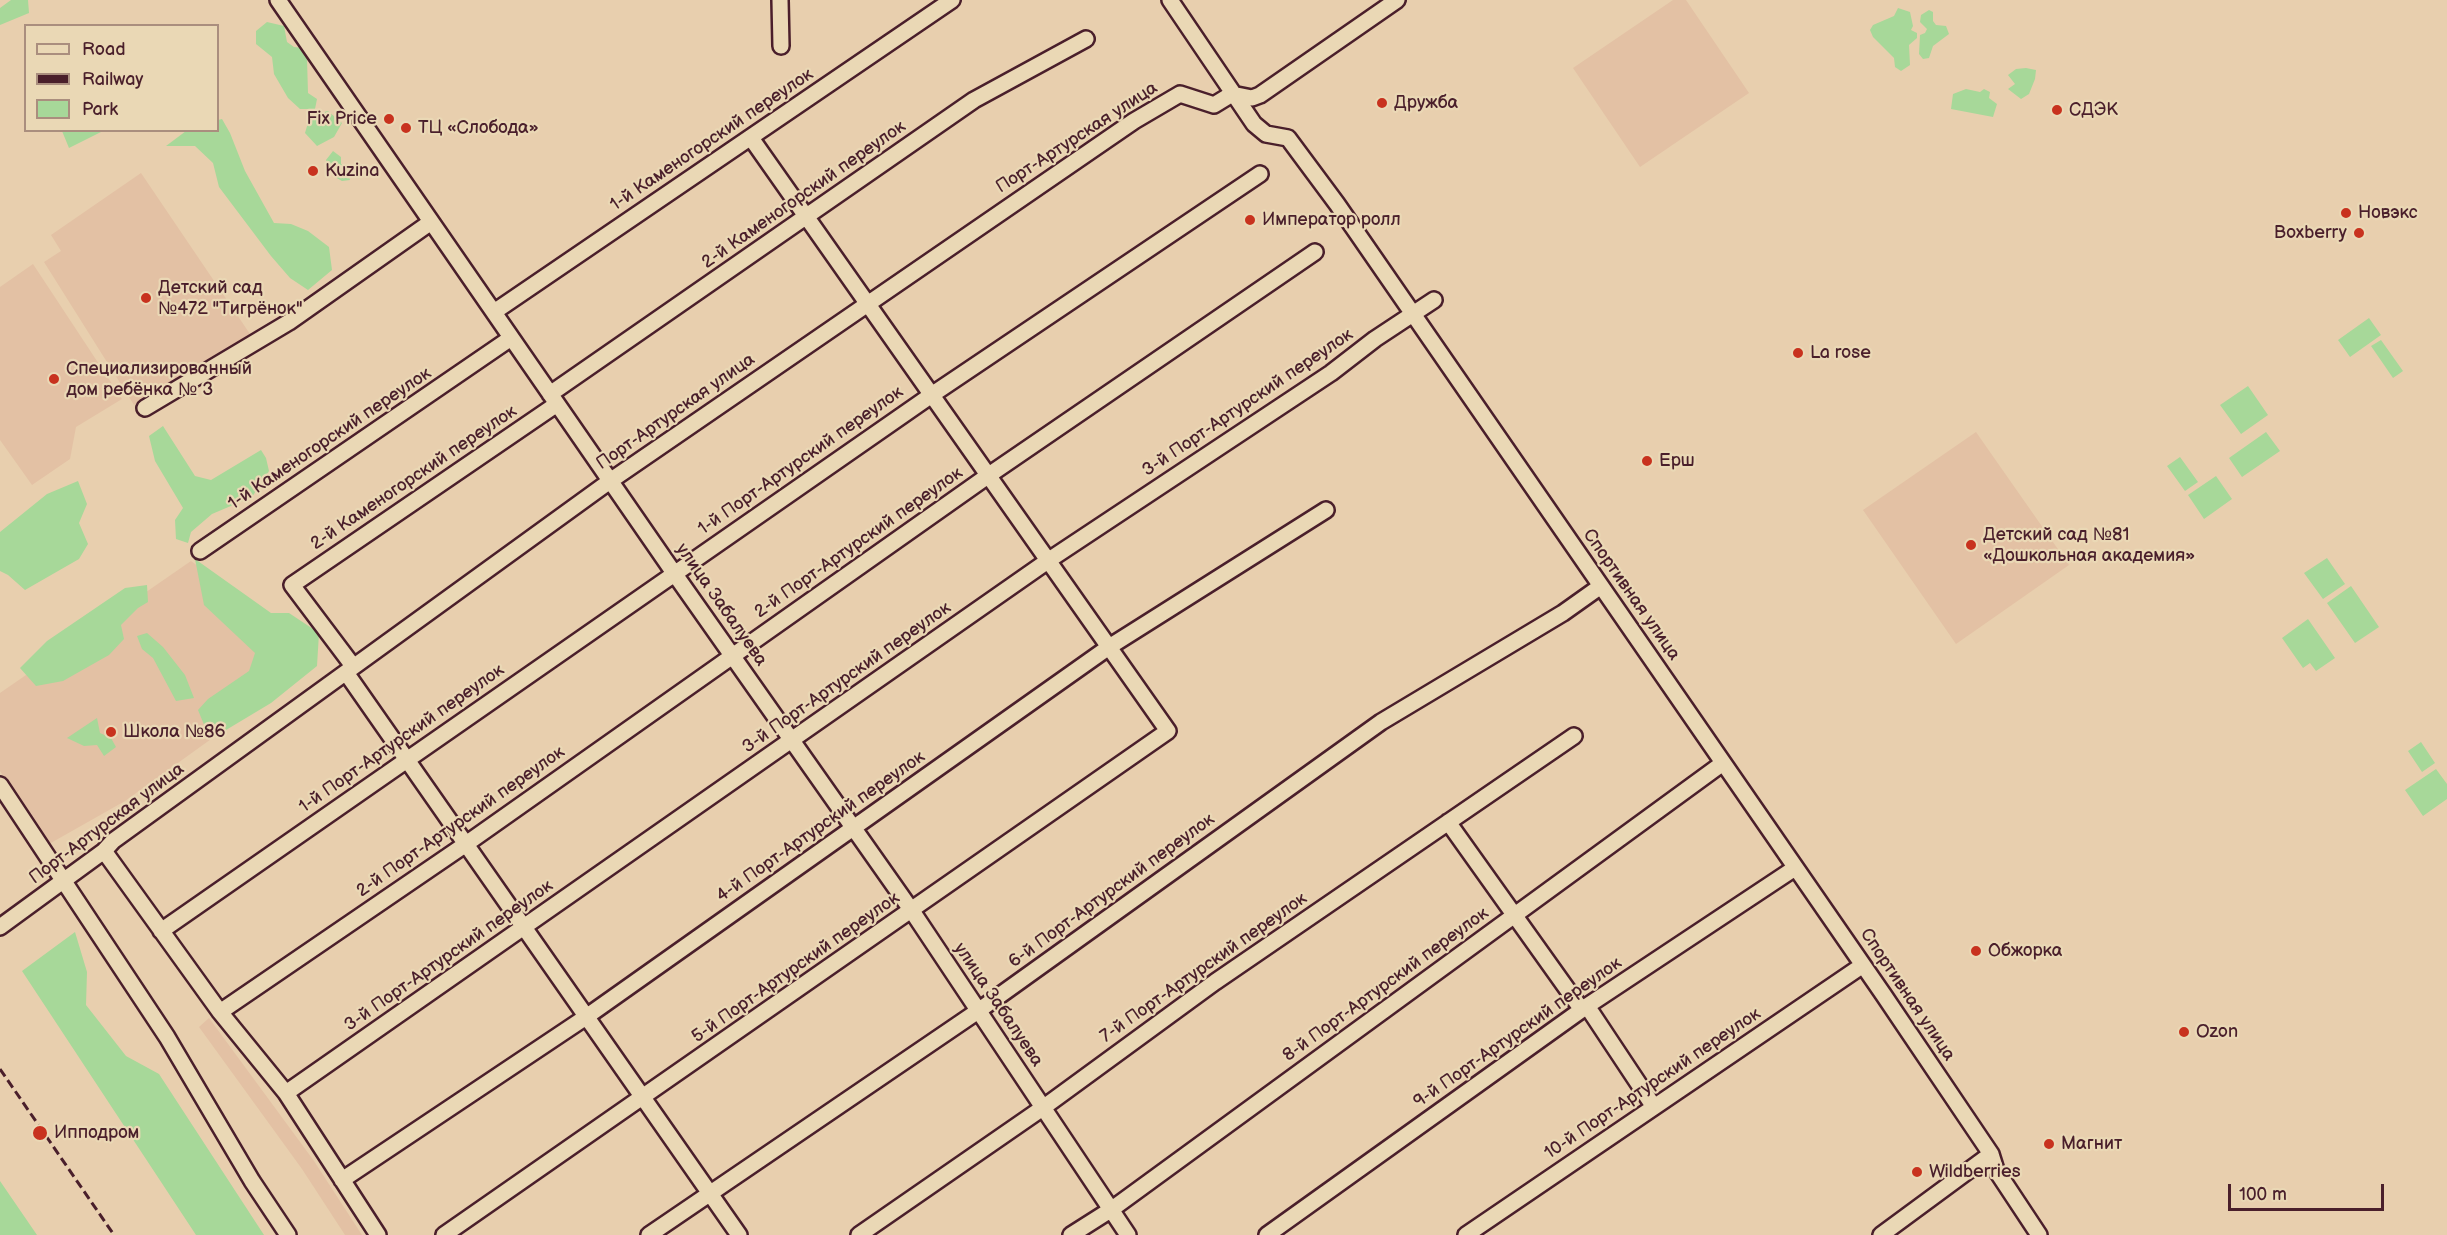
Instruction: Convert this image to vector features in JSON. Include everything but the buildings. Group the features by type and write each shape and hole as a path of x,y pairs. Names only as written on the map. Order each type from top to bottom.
{"street":[{"name":"улица Забалуева","path":"278,0 674,573 912,911 1128,1235"},
{"path":"780,0 781,46"},
{"name":"1-й Каменогорский переулок","path":"494,312 952,0"},
{"name":"Спортивная улица","path":"1170,0 1254,124 1266,134 1288,138 1413,315 1863,965 1991,1154 1996,1170 2039,1235"},
{"name":"Порт-Артурская улица","path":"0,927 113,841 610,481 1134,121 1180,94 1214,105 1232,93 1252,98 1260,95 1397,0"},
{"name":"2-й Каменогорский переулок","path":"350,670 292,585 974,100 1086,39"},
{"path":"751,138 869,302 1110,647"},
{"name":"1-й Порт-Артурский переулок","path":"161,931 933,394 1260,174"},
{"path":"145,408 289,322 431,222"},
{"name":"2-й Порт-Артурский переулок","path":"220,1012 466,844 989,475 1315,252"},
{"name":"3-й Порт-Артурский переулок","path":"285,1093 525,928 1049,560 1322,380 1375,339 1434,300"},
{"name":"1-й Каменогорский переулок","path":"200,551 511,338"},
{"name":"4-й Порт-Артурский переулок","path":"342,1179 586,1017 1110,647 1326,510"},
{"name":"6-й Порт-Артурский переулок","path":"649,1235 978,1011 1381,722 1563,613 1601,586"},
{"name":"5-й Порт-Артурский переулок","path":"444,1235 1168,731 1110,647"},
{"path":"350,670 407,760 739,1235"},
{"name":"7-й Порт-Артурский переулок","path":"859,1235 1044,1107 1215,982 1574,736"},
{"name":"8-й Порт-Артурский переулок","path":"1071,1235 1112,1209 1723,763"},
{"path":"0,785 167,1037 252,1181 288,1235"},
{"path":"1448,822 1654,1107"},
{"path":"104,850 220,1012 285,1093 378,1235"},
{"name":"9-й Порт-Артурский переулок","path":"1267,1235 1584,1008 1795,868"},
{"name":"10-й Порт-Артурский переулок","path":"1466,1235 1863,965"},
{"path":"1881,1235 1991,1154"}],"shaded area":[{"path":"1673,0 1686,0 1749,93 1640,167 1573,68"},
{"name":"Детский сад №472 \"Тигрёнок\"","path":"141,173 250,334 134,405 44,262 61,251 51,235"},
{"name":"Специализированный дом ребёнка № 3","path":"33,264 122,399 76,427 70,459 32,485 0,440 0,287"},
{"name":"Детский сад №81 «Дошкольная академия»","path":"1976,432 2069,565 1956,644 1863,510"},
{"name":"Школа №86","path":"191,561 299,640 314,665 125,801 49,844 0,771 0,693"},
{"path":"209,1018 314,1161 362,1235 345,1235 302,1169 199,1027"}],"green space":[{"path":"11,0 28,0 29,13 0,25 0,8"},
{"path":"1898,8 1910,12 1913,26 1911,30 1917,33 1917,38 1909,45 1910,65 1901,71 1895,67 1894,58 1873,37 1870,30 1873,25 1894,16"},
{"path":"1929,10 1933,12 1933,21 1936,25 1946,26 1949,34 1933,46 1929,58 1923,59 1919,54 1920,35 1927,29 1920,22 1921,15"},
{"path":"267,22 284,26 287,42 294,47 303,48 307,59 308,93 317,99 315,109 300,109 288,98 274,74 272,57 256,44 256,31"},
{"path":"2016,69 2036,70 2035,79 2029,94 2021,99 2008,89 2015,84 2008,75"},
{"path":"1966,89 1980,92 1984,89 1990,92 1989,98 1997,104 1993,117 1951,109 1953,94"},
{"path":"328,111 342,123 334,137 317,146 305,133 310,116"},
{"path":"222,119 230,133 245,171 274,223 291,224 308,231 329,247 332,270 308,290 290,278 219,187 213,163 195,146 166,146 185,132 219,132 219,120"},
{"path":"62,132 101,132 69,148"},
{"path":"333,151 341,157 341,164 347,167 350,180 342,181 333,176 326,160"},
{"path":"2369,318 2381,335 2350,357 2338,340"},
{"path":"2381,340 2403,371 2393,378 2371,346"},
{"path":"2248,386 2268,415 2241,434 2220,405"},
{"path":"163,426 195,476 211,480 261,450 266,458 269,471 252,497 212,514 191,532 188,543 176,539 175,520 183,508 155,461 149,436"},
{"path":"2266,432 2280,451 2242,477 2229,458"},
{"path":"2180,457 2198,482 2185,491 2167,466"},
{"path":"2216,476 2232,499 2204,519 2188,495"},
{"path":"78,481 87,504 79,523 88,544 79,559 25,590 0,571 0,532 47,494"},
{"path":"2327,558 2345,584 2323,599 2304,573"},
{"path":"195,559 271,613 289,613 319,633 317,666 271,703 221,733 207,732 198,710 208,699 249,671 255,653 204,605"},
{"path":"147,585 148,602 138,608 121,625 124,639 109,655 63,681 36,686 20,668 47,641 125,588"},
{"path":"2351,586 2379,627 2355,643 2327,603"},
{"path":"2308,619 2335,658 2316,671 2310,663 2303,668 2282,638"},
{"path":"147,633 163,647 185,675 194,698 176,701 153,658 142,649 137,636"},
{"path":"97,718 100,733 111,738 116,747 104,756 97,745 84,746 67,738"},
{"path":"2421,742 2435,763 2422,772 2408,751"},
{"path":"2436,769 2447,784 2447,799 2423,816 2405,790"},
{"path":"75,932 87,972 86,1005 126,1056 159,1074 264,1235 196,1235 22,971"},
{"path":"0,1181 37,1235 0,1235"}],"railway":[{"path":"0,1069 114,1235"}],"place":[{"name":"Дружба","path":"1382,103"},
{"name":"СДЭК","path":"2057,110"},
{"name":"Fix Price","path":"389,119"},
{"name":"ТЦ «Слобода»","path":"406,128"},
{"name":"Kuzina","path":"313,171"},
{"name":"Новэкс","path":"2346,213"},
{"name":"Император ролл","path":"1250,220"},
{"name":"Boxberry","path":"2359,233"},
{"name":"Детский сад №472 \"Тигрёнок\"","path":"146,298"},
{"name":"La rose","path":"1798,353"},
{"name":"Специализированный дом ребёнка № 3","path":"54,379"},
{"name":"Ерш","path":"1647,461"},
{"name":"Детский сад №81 «Дошкольная академия»","path":"1971,545"},
{"name":"Школа №86","path":"111,732"},
{"name":"Обжорка","path":"1976,951"},
{"name":"Ozon","path":"2184,1032"},
{"name":"Ипподром","path":"40,1133"},
{"name":"Магнит","path":"2049,1144"},
{"name":"Wildberries","path":"1917,1172"}]}
